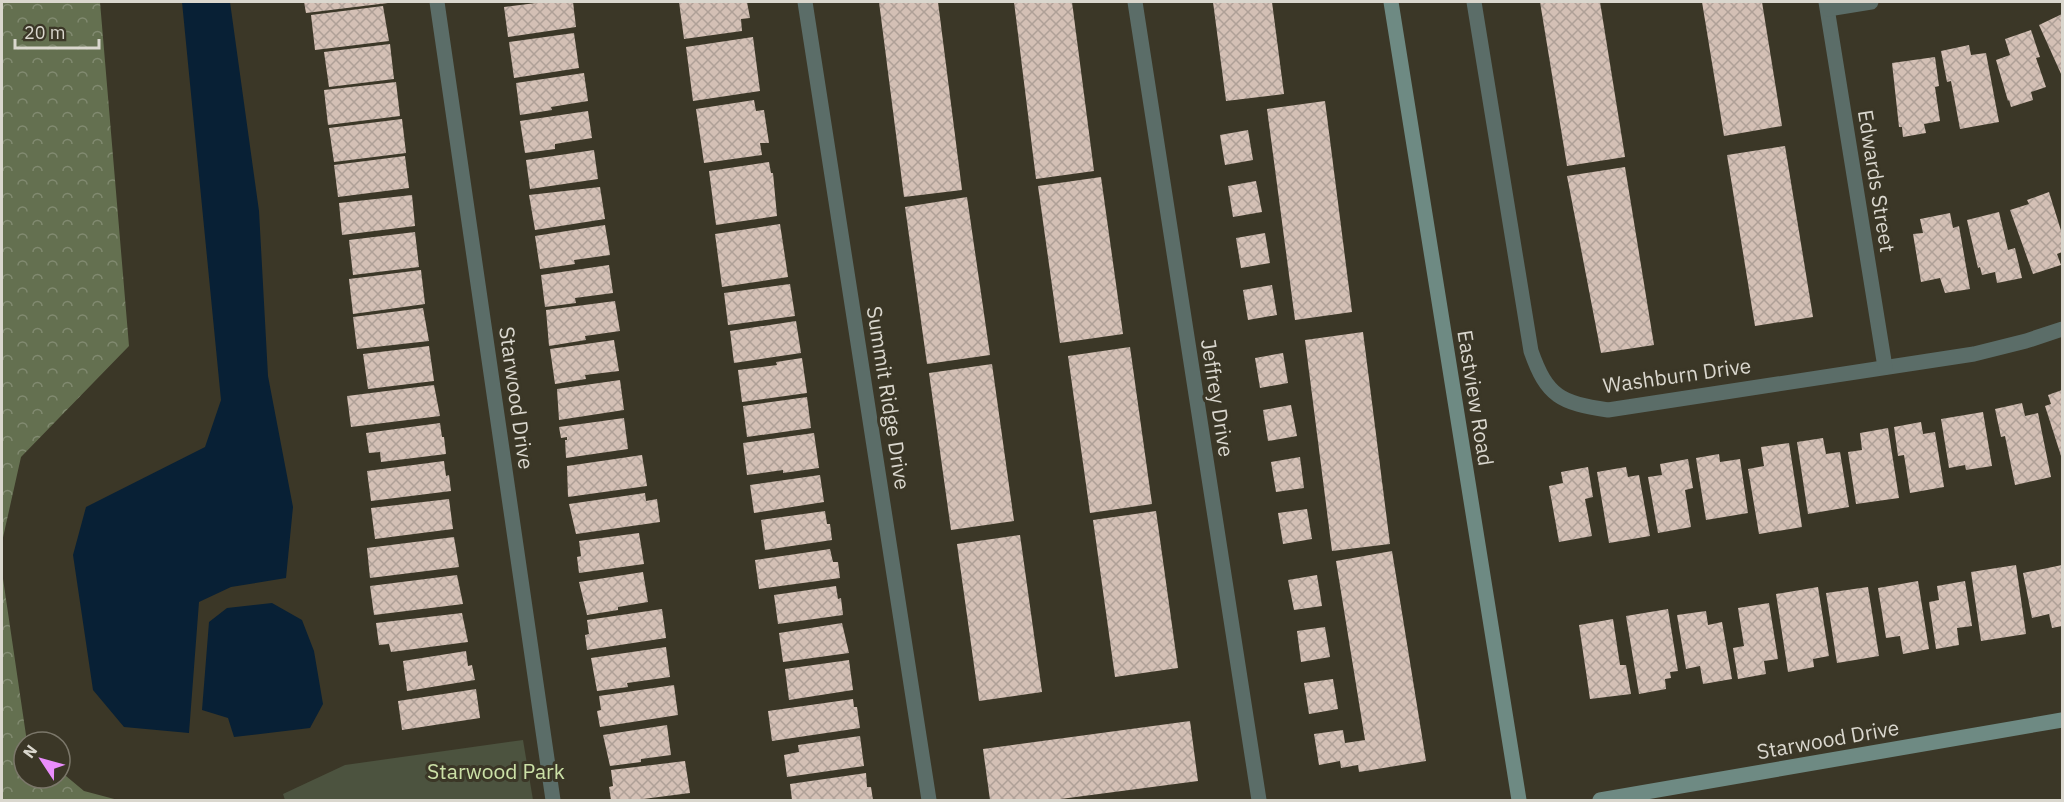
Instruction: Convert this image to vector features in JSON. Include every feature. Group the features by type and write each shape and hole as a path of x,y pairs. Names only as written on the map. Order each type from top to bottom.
{"street":[{"name":"Starwood Drive","path":"437,2 553,801"},
{"name":"Summit Ridge Drive","path":"805,2 929,801"},
{"name":"Jeffrey Drive","path":"1135,2 1259,801"},
{"name":"Eastview Road","path":"1391,2 1520,801"},
{"name":"Washburn Drive","path":"1474,2 1531,351 1539,375 1553,392 1575,405 1608,410 1974,354 2062,329"},
{"path":"1827,5 1871,2"},
{"name":"Edwards Street","path":"1827,5 1885,367"},
{"name":"Starwood Drive","path":"1600,801 2062,720"}],"green space":[{"path":"2,2 100,2 129,346 21,457 2,542"},
{"path":"2,572 25,730 12,730 12,790 72,790 72,781 84,791 118,800 2,800"},
{"name":"Starwood Park","path":"523,740 533,800 285,800 283,794 345,765"}],"water":[{"path":"182,2 230,2 259,211 268,376 293,507 286,578 231,587 199,602 189,733 124,727 93,690 73,555 86,507 205,447 221,400"},
{"path":"272,603 302,620 314,651 323,704 310,728 234,737 228,718 202,710 209,622 227,608"}],"building":[{"path":"304,2 388,2 388,3 306,13"},
{"path":"544,2 573,2 576,27 508,37 504,7"},
{"path":"679,2 747,2 750,18 741,19 742,31 684,39"},
{"path":"879,2 938,2 962,190 904,197"},
{"path":"1014,2 1072,2 1094,171 1036,179"},
{"path":"1213,2 1272,2 1284,94 1226,101"},
{"path":"1540,2 1600,2 1625,157 1567,166"},
{"path":"1702,2 1762,2 1782,126 1724,136"},
{"path":"383,6 389,41 315,50 311,15"},
{"path":"2062,14 2062,76 2039,25"},
{"path":"2031,30 2040,57 2036,58 2046,87 2031,92 2033,100 2011,107 1996,60 2010,55 2005,39"},
{"path":"574,33 579,68 514,78 509,42"},
{"path":"753,37 760,91 693,101 686,47"},
{"path":"390,44 394,79 329,87 324,52"},
{"path":"1969,45 1971,55 1986,53 1999,122 1960,129 1951,81 1947,82 1941,51"},
{"path":"1935,57 1939,86 1935,87 1940,121 1924,124 1926,133 1903,137 1902,127 1899,127 1892,63"},
{"path":"584,73 588,101 520,115 516,83"},
{"path":"396,82 400,116 328,125 324,90"},
{"path":"754,100 756,111 764,110 769,143 760,143 762,155 704,163 696,109"},
{"path":"1325,101 1352,312 1295,320 1267,109"},
{"path":"588,111 592,138 555,144 555,149 525,153 520,121"},
{"path":"402,119 406,153 334,162 329,128"},
{"path":"1248,130 1253,160 1225,165 1220,135"},
{"path":"1785,146 1813,317 1755,326 1727,155"},
{"path":"594,150 598,179 530,189 526,160"},
{"path":"405,156 409,188 338,197 334,165"},
{"path":"769,162 771,173 773,173 777,216 716,225 709,171"},
{"path":"1625,167 1654,345 1601,353 1567,176"},
{"path":"1101,177 1123,334 1060,343 1038,186"},
{"path":"1256,181 1262,212 1233,217 1228,186"},
{"path":"600,187 605,219 535,230 529,195"},
{"path":"2049,192 2062,234 2062,252 2057,254 2061,265 2033,274 2010,210 2029,204 2027,200"},
{"path":"412,195 415,226 342,235 339,203"},
{"path":"967,197 990,355 927,364 905,207"},
{"path":"1999,212 2008,250 2015,248 2022,278 1997,283 1995,272 1982,275 1980,267 1978,268 1967,220"},
{"path":"1950,213 1953,228 1959,226 1970,289 1945,293 1940,278 1921,282 1913,234 1923,233 1920,219"},
{"path":"780,224 788,277 722,287 715,234"},
{"path":"605,225 610,255 574,260 575,264 540,269 535,236"},
{"path":"415,232 419,267 353,275 349,240"},
{"path":"1265,233 1270,263 1241,268 1236,238"},
{"path":"609,265 613,293 575,298 576,303 545,307 541,275"},
{"path":"421,270 425,304 353,314 349,279"},
{"path":"790,284 795,316 728,325 724,293"},
{"path":"1272,285 1277,315 1248,320 1243,290"},
{"path":"615,301 620,331 585,336 586,340 549,346 546,310"},
{"path":"423,308 429,341 357,349 353,317"},
{"path":"796,321 801,353 734,363 730,331"},
{"path":"1363,332 1390,544 1332,551 1305,340"},
{"path":"614,340 619,371 585,375 586,379 555,384 550,349"},
{"path":"429,346 434,381 368,389 363,354"},
{"path":"1130,347 1152,504 1090,513 1068,356"},
{"path":"1283,353 1288,383 1260,388 1255,358"},
{"path":"802,358 807,393 742,402 738,370 777,365 776,362"},
{"path":"992,364 1014,521 951,530 929,373"},
{"path":"620,380 624,410 559,420 557,389"},
{"path":"434,385 440,416 351,427 347,396"},
{"path":"2062,390 2062,459 2045,406 2051,404 2048,395"},
{"path":"807,397 811,428 747,437 743,406"},
{"path":"2022,403 2025,416 2038,413 2051,477 2015,485 2005,436 2001,437 1995,409"},
{"path":"1291,405 1297,436 1268,441 1263,410"},
{"path":"1983,412 1992,466 1966,470 1965,465 1949,468 1941,419"},
{"path":"624,418 628,449 566,458 565,440 567,437 561,438 559,427"},
{"path":"1921,422 1923,434 1935,432 1944,487 1910,493 1904,455 1898,456 1894,427"},
{"path":"440,423 446,454 381,462 380,452 369,453 366,433"},
{"path":"1888,428 1899,498 1856,504 1848,452 1862,450 1860,433"},
{"path":"814,433 819,468 747,475 743,443"},
{"path":"1823,438 1826,454 1840,452 1849,507 1808,514 1797,442"},
{"path":"1789,443 1802,527 1759,534 1748,469 1764,466 1761,447"},
{"path":"1719,454 1720,462 1740,459 1748,513 1706,520 1696,458"},
{"path":"642,455 647,486 568,497 567,466"},
{"path":"1300,457 1304,488 1276,492 1271,462"},
{"path":"1688,459 1693,488 1685,490 1691,527 1658,533 1648,477 1662,475 1660,464"},
{"path":"444,461 451,491 371,501 367,471"},
{"path":"1588,467 1593,497 1585,499 1592,536 1559,542 1549,486 1563,483 1561,472"},
{"path":"1626,467 1628,477 1639,475 1650,536 1609,543 1597,472"},
{"path":"820,475 824,502 754,513 750,485"},
{"path":"645,493 646,501 657,499 660,522 576,534 569,504"},
{"path":"449,499 453,529 375,539 371,508"},
{"path":"1307,509 1312,539 1283,544 1278,513"},
{"path":"825,511 827,524 830,524 832,540 765,550 761,520"},
{"path":"1156,511 1178,668 1115,677 1093,520"},
{"path":"639,533 644,564 579,573 577,557 581,556 579,541"},
{"path":"1020,535 1042,692 979,701 957,544"},
{"path":"454,537 459,567 370,578 367,548"},
{"path":"830,549 833,562 838,562 840,578 759,589 755,560"},
{"path":"1392,551 1426,761 1359,772 1358,765 1341,768 1340,761 1319,765 1314,734 1343,730 1345,743 1365,740 1336,561"},
{"path":"2016,565 2026,634 1981,641 1971,572"},
{"path":"2062,565 2062,626 2052,628 2049,614 2032,618 2023,573"},
{"path":"643,572 648,602 587,615 579,582"},
{"path":"457,575 463,604 374,615 370,586"},
{"path":"1317,575 1322,606 1294,610 1288,580"},
{"path":"1918,581 1929,649 1903,654 1900,636 1886,638 1878,588"},
{"path":"1965,581 1972,626 1957,628 1959,645 1936,649 1929,602 1939,600 1937,586"},
{"path":"836,586 838,599 841,598 843,615 778,624 774,595"},
{"path":"1818,587 1829,656 1813,659 1814,667 1788,672 1776,594"},
{"path":"1868,587 1879,656 1837,663 1826,593"},
{"path":"1769,603 1778,659 1764,661 1766,674 1738,679 1733,648 1744,646 1738,608"},
{"path":"662,609 666,638 587,650 585,635 589,634 587,620"},
{"path":"1668,609 1678,671 1670,672 1671,678 1665,679 1666,689 1639,694 1626,616"},
{"path":"1706,611 1708,625 1722,622 1732,679 1703,684 1700,666 1686,669 1677,615"},
{"path":"462,613 468,642 391,652 389,644 379,645 376,623"},
{"path":"1613,619 1620,665 1626,665 1631,694 1590,699 1579,625"},
{"path":"842,623 849,653 783,662 779,633"},
{"path":"1325,627 1330,657 1301,662 1297,631"},
{"path":"666,647 670,677 627,683 628,687 597,691 591,658"},
{"path":"466,651 468,666 472,665 475,680 407,691 403,661"},
{"path":"849,660 853,690 789,700 785,669"},
{"path":"1333,679 1338,709 1309,714 1304,683"},
{"path":"674,685 678,715 600,727 597,711 601,710 599,696"},
{"path":"476,689 480,718 402,730 398,701"},
{"path":"853,699 854,707 857,707 860,728 772,741 768,711"},
{"path":"1190,721 1198,781 1053,800 990,800 983,749"},
{"path":"667,725 671,755 610,766 603,735"},
{"path":"860,736 864,766 787,777 784,755 799,752 798,745"},
{"path":"685,761 690,793 635,800 611,800 609,787 613,786 611,770"},
{"path":"866,773 867,787 871,787 873,800 792,800 790,784"}]}
